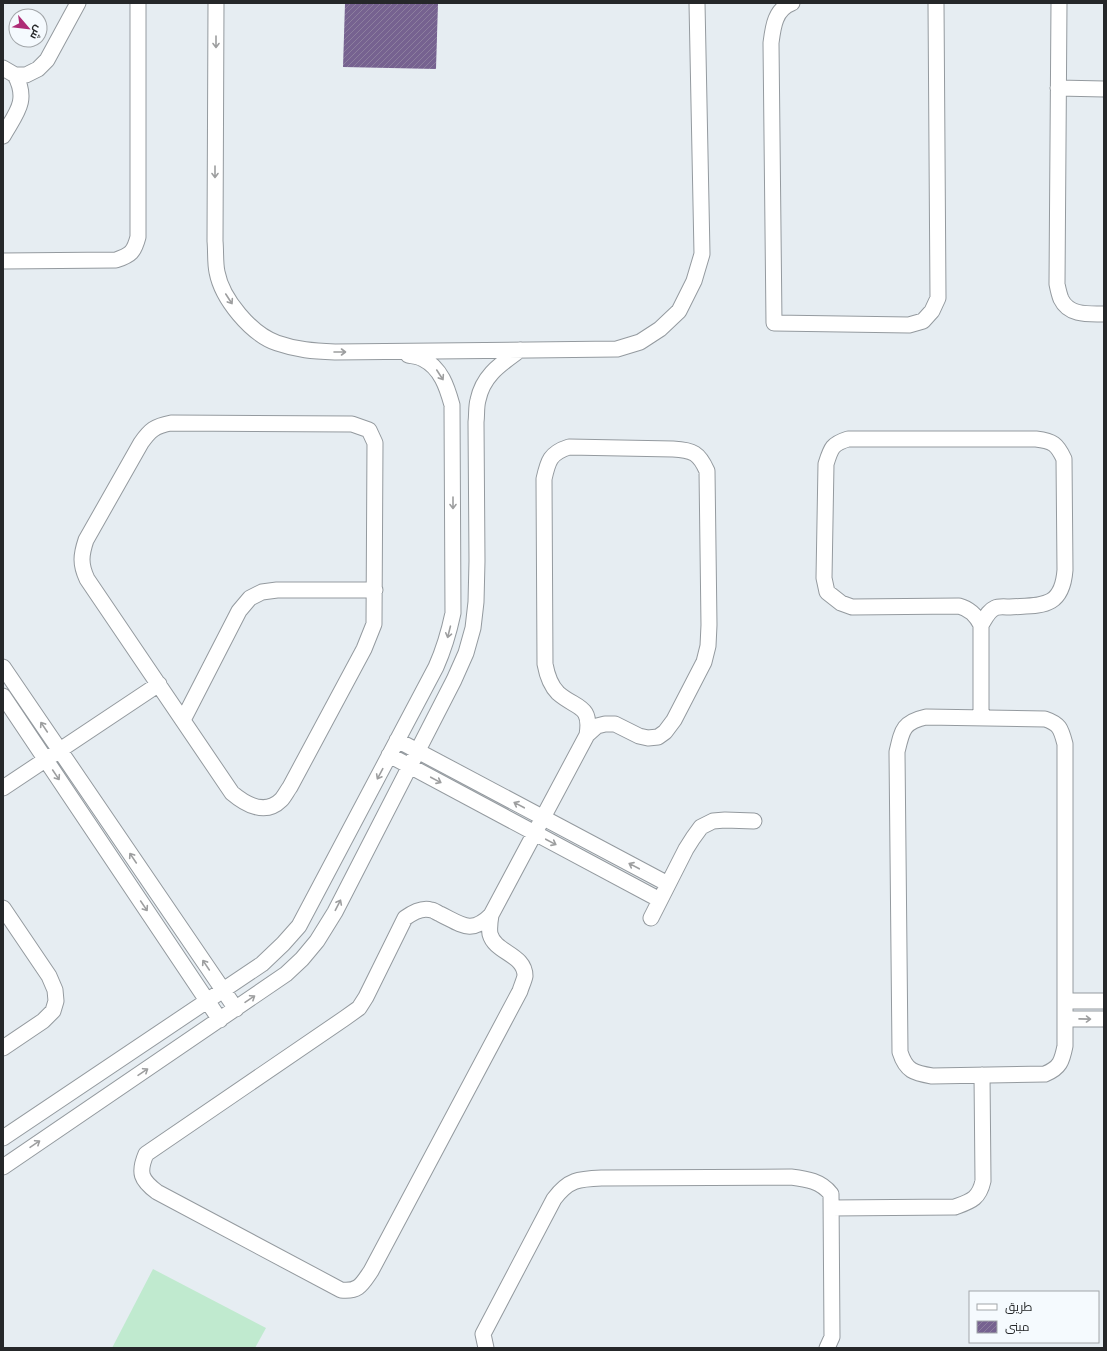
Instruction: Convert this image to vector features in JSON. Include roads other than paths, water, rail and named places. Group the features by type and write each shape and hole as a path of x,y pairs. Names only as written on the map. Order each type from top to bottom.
{"street":[{"path":"9,72 26,75 38,69 47,60 78,3"},
{"path":"3,261 116,260 127,256 135,250 138,237 138,3"},
{"path":"216,3 215,242 217,273 225,294 237,312 255,330 275,343 306,351 617,349 640,342 660,329 679,311 694,281 702,254 697,19 698,3"},
{"path":"792,3 788,4 778,14 773,25 771,43 774,323 909,325 922,322 932,311 938,298 936,3"},
{"path":"1058,3 1057,284 1062,300 1068,309 1081,314 1104,314"},
{"path":"3,136 19,107 22,96 21,85 9,72"},
{"path":"1058,88 1104,89"},
{"path":"3,1167 286,974 302,959 317,941 334,912 418,751 454,680 466,652 473,628 476,602 476,422 478,399 488,376 500,364 520,350"},
{"path":"3,1138 262,964 283,944 299,926 436,667 449,632 452,613 452,405 442,377 435,368 423,358 395,351"},
{"path":"171,423 352,424 369,430 375,443 375,590 374,624 364,649 290,787 280,801 272,806 261,808 252,806 232,793 87,579 82,568 82,551 90,533 141,443 149,432 158,425 171,423"},
{"path":"981,625 986,616 994,608 1043,605 1052,602 1064,583 1064,459 1059,449 1053,443 1036,439 848,439 838,442 832,446 826,464 824,578 827,592 841,603 852,607 959,606 968,609 976,616 981,625 981,718"},
{"path":"491,915 490,935 496,945 513,955 522,965 525,976 520,991 371,1271 360,1287 350,1291 341,1290 157,1192 143,1179 141,1171 146,1154 359,1008 366,997 405,918 414,912 431,910 466,926 475,926 484,922 491,915 587,736 597,726 615,724 639,736 648,738 658,737 665,732 674,720 704,662 708,646 707,471 702,460 693,452 673,449 570,447 560,450 552,457 547,467 544,479 545,664 551,685 558,693 582,708 588,725 587,736"},
{"path":"183,720 239,611 250,598 262,592 277,590 375,590"},
{"path":"3,667 236,1009"},
{"path":"3,788 159,684"},
{"path":"3,696 220,1020"},
{"path":"926,717 1045,718 1054,722 1062,730 1065,744 1065,1001 1065,1046 1062,1061 1054,1070 1046,1074 932,1076 916,1074 903,1061 900,1052 897,752 902,733 907,725 914,720 926,717"},
{"path":"398,740 668,884"},
{"path":"389,755 660,900"},
{"path":"651,918 693,838 701,827 712,821 754,821"},
{"path":"3,908 49,976 55,990 56,1001 52,1011 43,1021 3,1048"},
{"path":"1065,1001 1104,1001"},
{"path":"1065,1019 1104,1019"},
{"path":"831,1208 955,1207 969,1202 976,1197 980,1190 982,1181 982,1075"},
{"path":"486,1348 483,1334 554,1199 562,1188 570,1182 586,1178 791,1177 806,1179 826,1187 831,1194 832,1336 827,1348"}]}
